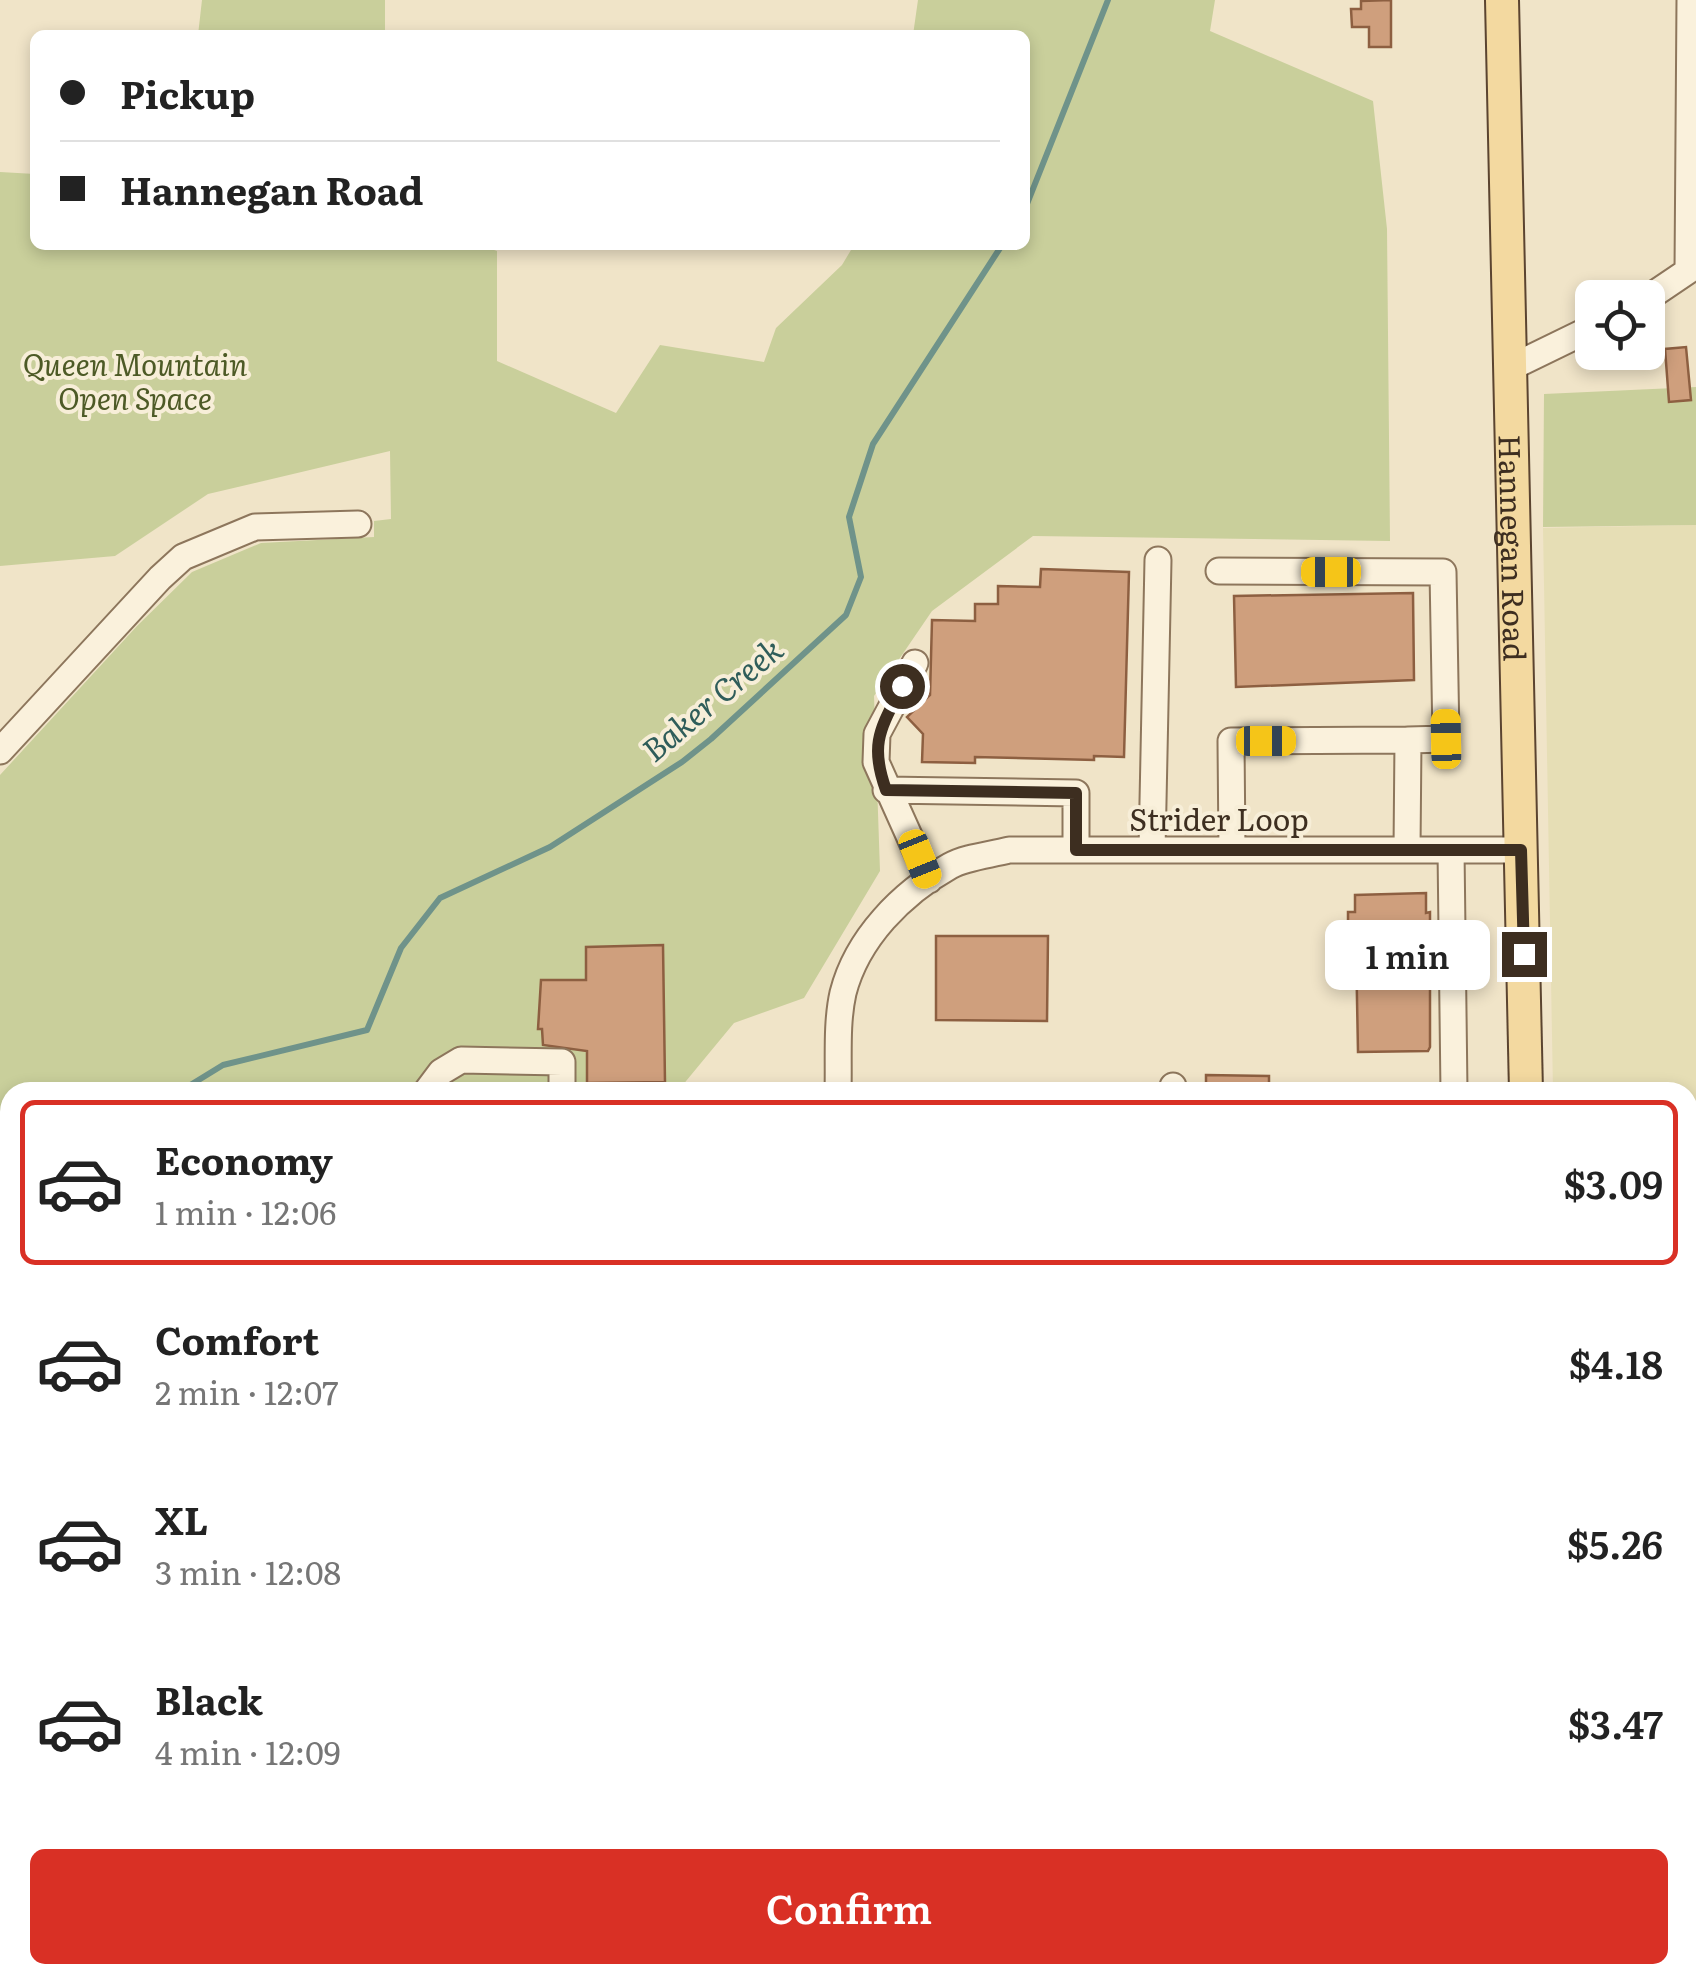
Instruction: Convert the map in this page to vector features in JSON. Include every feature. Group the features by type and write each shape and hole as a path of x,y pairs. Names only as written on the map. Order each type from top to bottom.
{"main road":[{"name":"Hannegan Road","path":"1502,0 1526,1082"}],"street":[{"path":"1665,287 1688,271 1690,0"},
{"path":"1510,368 1575,336"},
{"path":"0,751 183,557 255,527 358,524"},
{"path":"1152,850 1158,560"},
{"path":"1219,571 1443,572 1446,739 1231,741 1232,850"},
{"path":"915,663 877,734 876,762 929,880"},
{"path":"1407,850 1408,740"},
{"path":"886,790 1076,793 1076,850"},
{"name":"Strider Loop","path":"839,1082 844,992 879,922 952,864 1009,850 1521,850"},
{"path":"1451,850 1454,1082"},
{"path":"434,1082 461,1060 562,1062 562,1082"}],"shaded area":[{"path":"1696,525 1696,1082 1553,1082 1543,528"}],"green space":[{"path":"202,0 385,0 385,30 199,30"},
{"name":"Queen Mountain Open Space","path":"918,0 1215,0 1210,31 1373,101 1387,229 1390,541 1033,536 932,611 874,696 880,871 804,998 734,1023 685,1082 0,1082 0,775 192,572 261,543 374,537 374,521 391,519 390,451 208,494 115,556 0,566 0,172 30,174 30,250 497,251 497,361 616,413 660,345 764,362 776,328 842,265 851,250 1030,250 1030,30 914,30"},
{"path":"1696,387 1696,525 1543,527 1544,394"}],"building":[{"path":"1391,0 1391,47 1369,47 1369,27 1352,27 1351,9 1361,9 1361,1"},
{"path":"1686,347 1691,400 1669,402 1665,349"},
{"path":"1041,569 1129,572 1124,757 975,757 975,763 922,762 923,734 907,717 930,695 932,620 975,621 975,604 998,604 998,586 1040,587"},
{"path":"1413,593 1414,680 1236,687 1234,596"},
{"path":"1426,893 1426,913 1430,912 1430,1047 1428,1051 1358,1052 1356,946 1348,946 1348,912 1355,912 1355,895"},
{"path":"936,936 1048,936 1047,1021 936,1020"},
{"path":"663,945 665,1082 587,1082 587,1051 543,1045 542,1029 538,1029 541,980 586,980 586,947"},
{"path":"1206,1075 1269,1076 1269,1082 1206,1082"}],"waterway":[{"name":"Baker Creek","path":"1030,196 1108,0"},
{"name":"Baker Creek","path":"195,1082 223,1065 367,1030 401,948 440,898 550,847 682,762 846,615 861,577 849,517 873,444 999,250"}],"route":[{"path":"902,686 877,734 876,762 886,790 1076,793 1076,850 1521,850 1524,954"}]}
